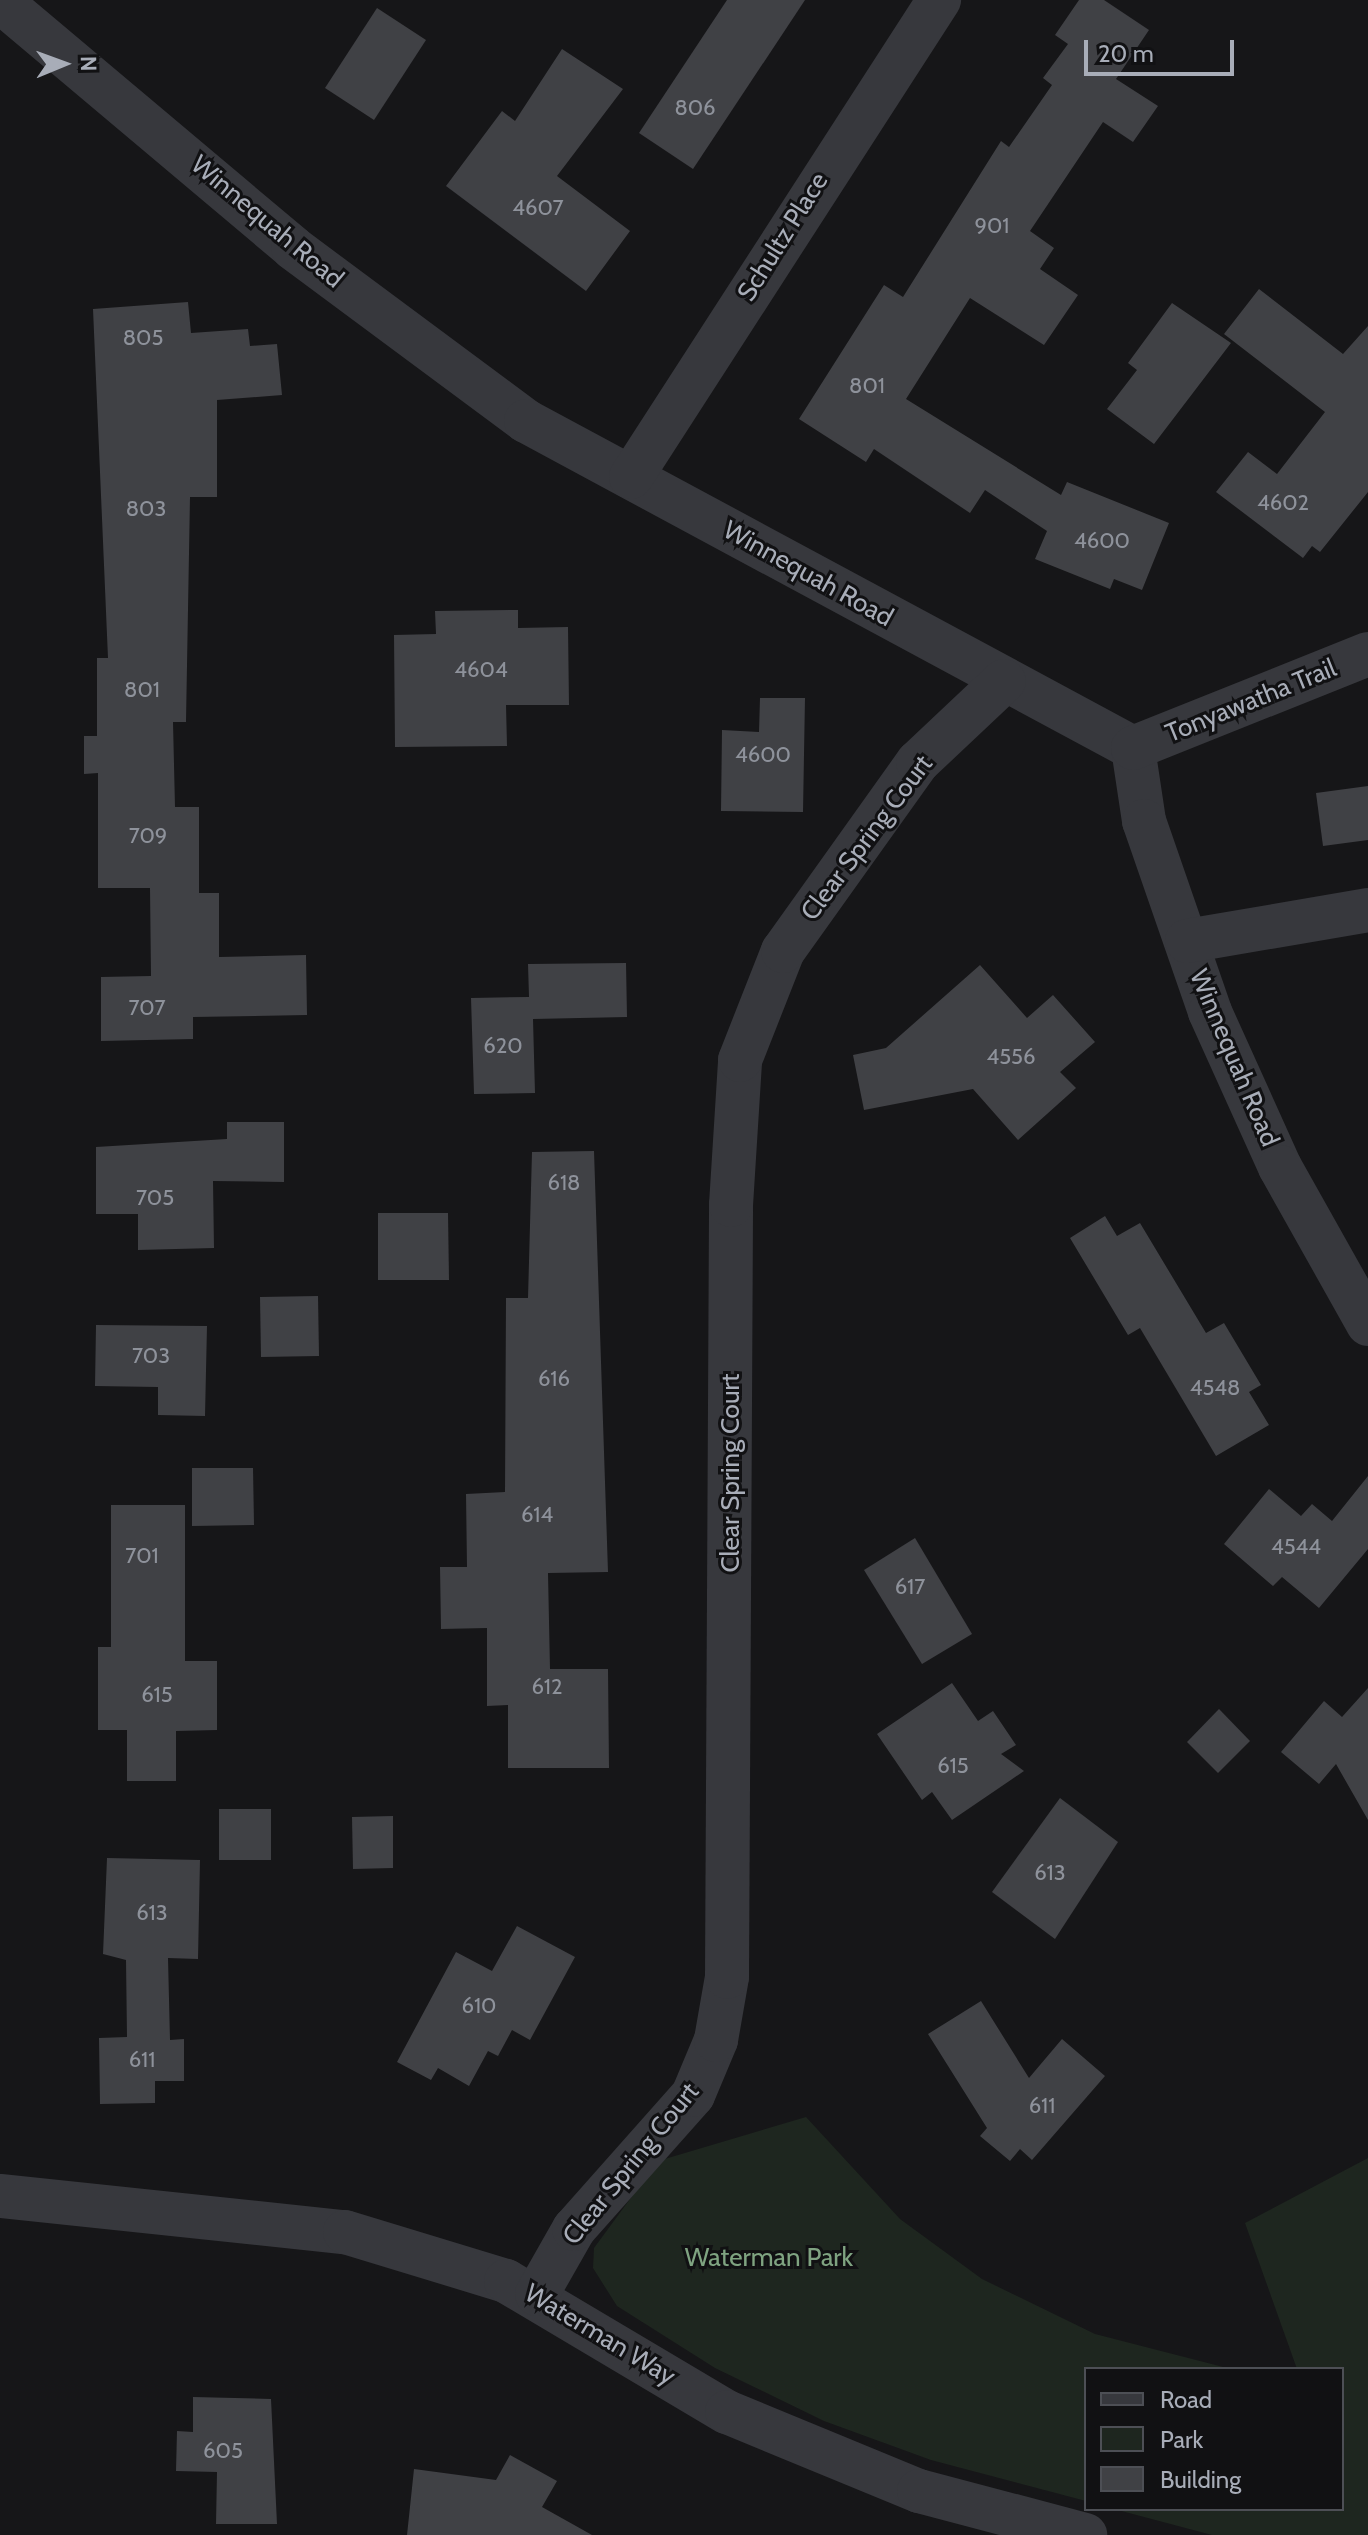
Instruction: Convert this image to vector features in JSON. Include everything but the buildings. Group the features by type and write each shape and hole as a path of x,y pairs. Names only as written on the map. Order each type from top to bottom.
{"street":[{"name":"Schultz Place","path":"631,477 939,0"},
{"name":"Winnequah Road","path":"0,1 414,341 526,421 1133,748 1144,821 1210,1012 1280,1167 1368,1324"},
{"name":"Tonyawatha Trail","path":"1133,748 1368,654"},
{"name":"Clear Spring Court","path":"537,2294 574,2229 693,2095 716,2040 727,1977 731,1205 740,1060 783,951 918,762 1004,681"},
{"path":"1187,941 1368,910"},
{"name":"Waterman Way","path":"0,2196 345,2232 537,2294 727,2412 919,2491 1085,2535"}],"green space":[{"name":"Waterman Park","path":"806,2117 900,2219 982,2279 1095,2334 1223,2367 1084,2367 1084,2500 931,2460 824,2421 715,2368 617,2306 593,2268 594,2248 658,2161"},
{"path":"1368,2158 1368,2535 1212,2535 1122,2511 1344,2511 1344,2367 1296,2367 1245,2223"}]}
